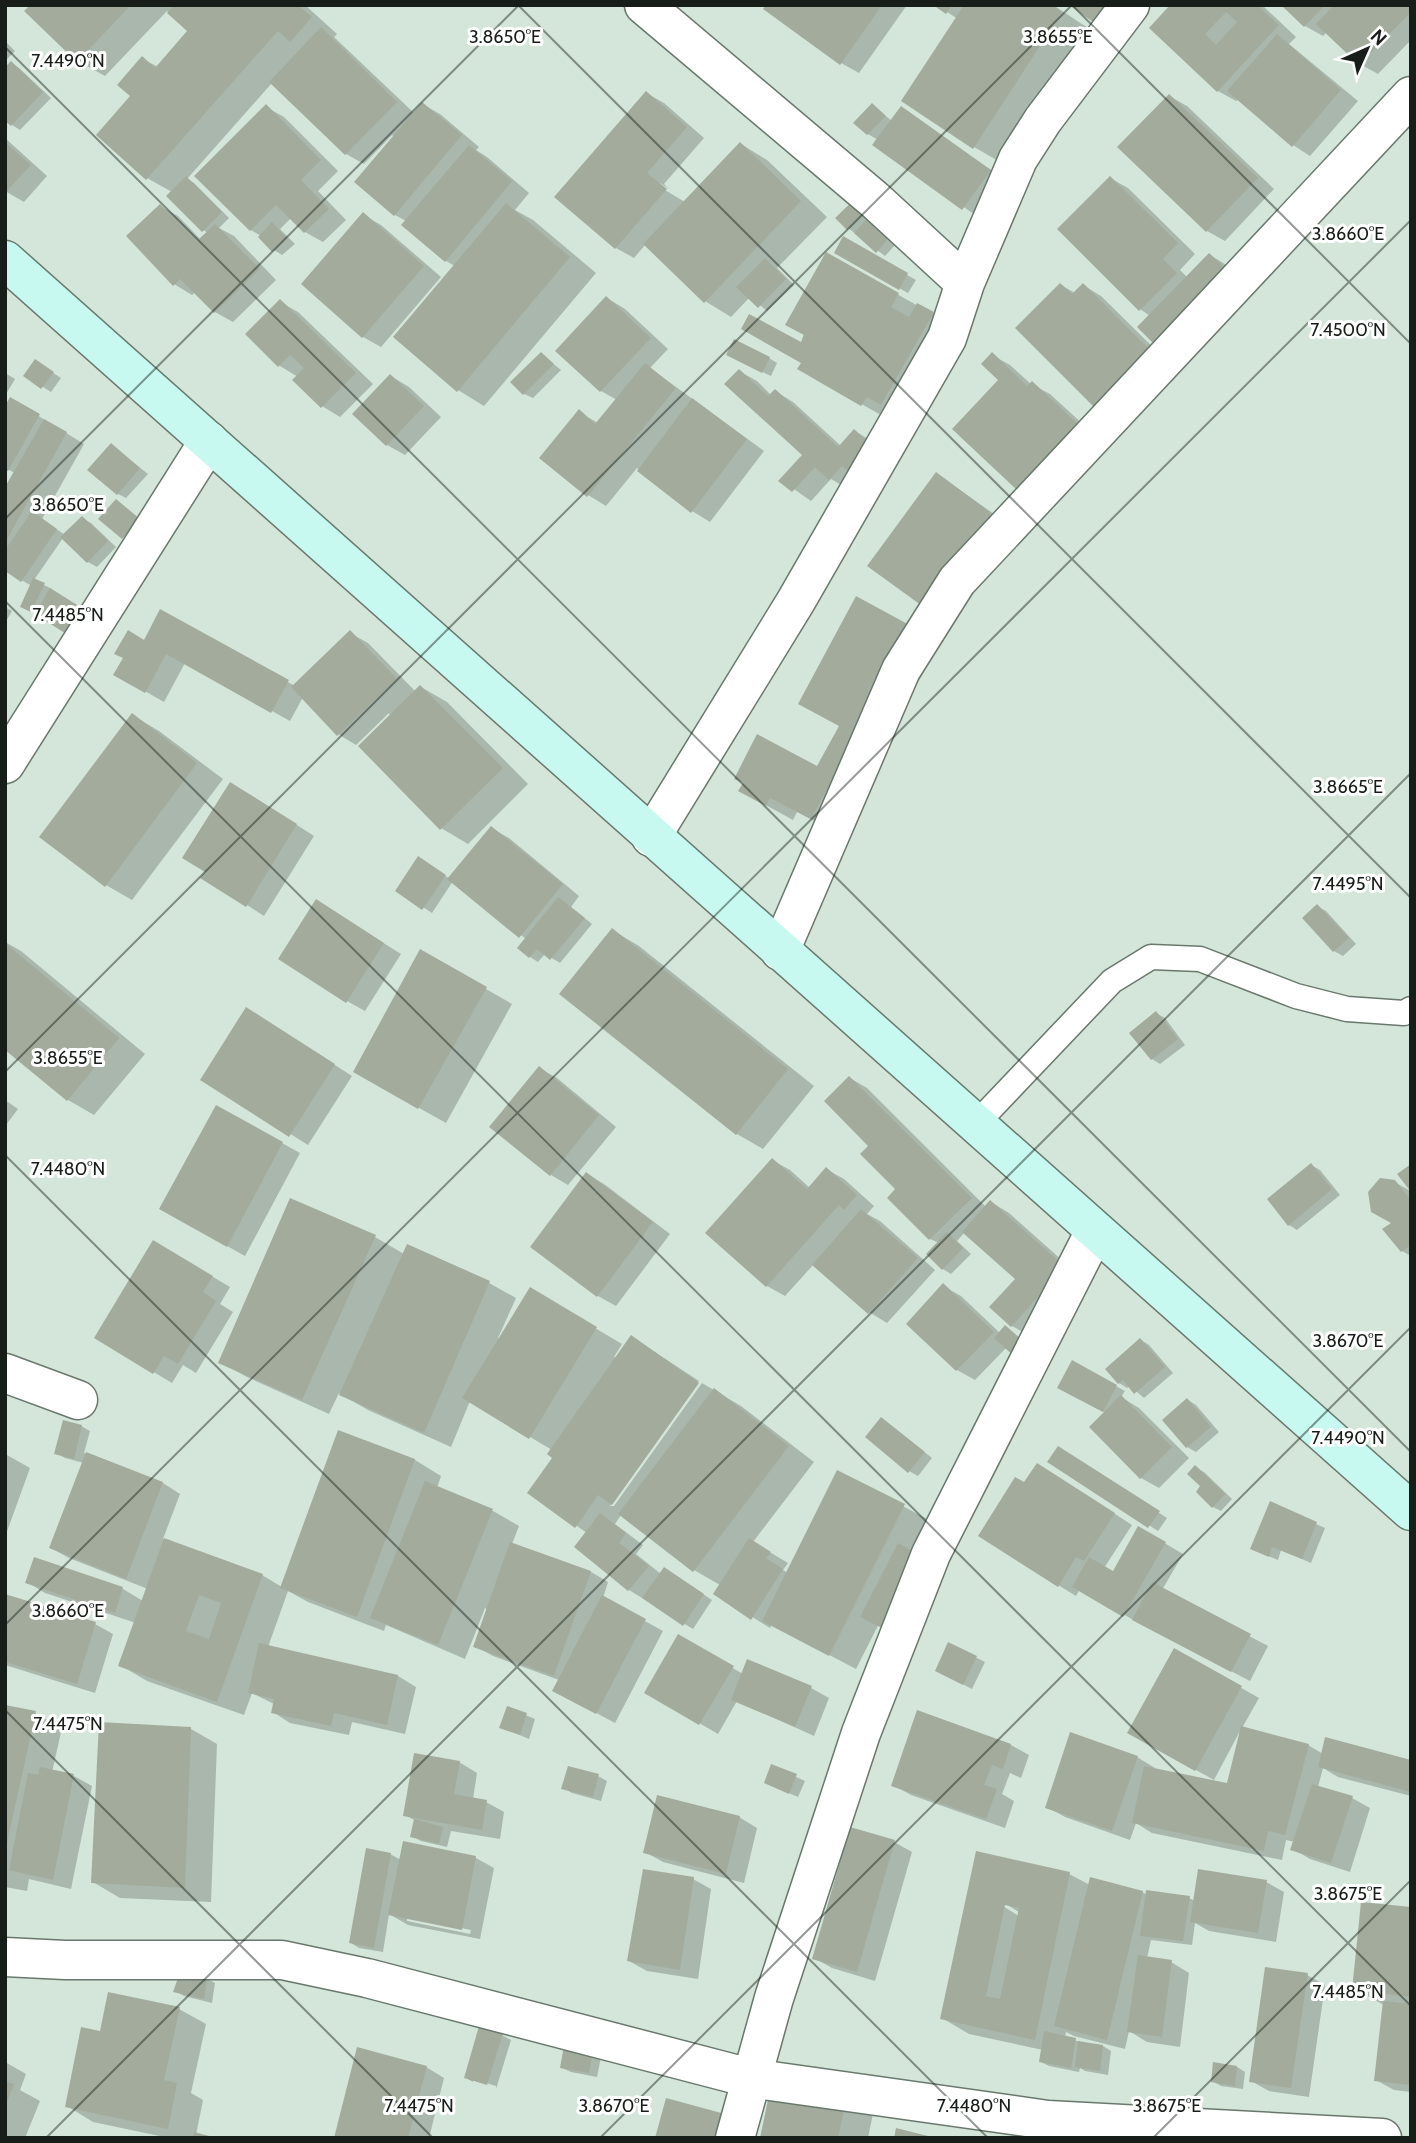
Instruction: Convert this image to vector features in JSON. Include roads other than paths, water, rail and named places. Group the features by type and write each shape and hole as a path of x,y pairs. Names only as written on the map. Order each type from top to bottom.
{"main road":[{"path":"5,260 1411,1511"}],"street":[{"path":"644,5 876,201 965,283"},
{"path":"651,837 796,601 947,338 965,283 1018,159 1043,120 1130,5"},
{"path":"780,951 901,670 957,581 1411,96"},
{"path":"5,764 209,441"},
{"path":"735,2138 750,2078 861,1732 931,1554 1095,1231"},
{"path":"5,1373 78,1401"},
{"path":"5,1957 65,1960 282,1960 380,1981 750,2078 1048,2120 1382,2138"}],"lane":[{"path":"975,1125 1112,981 1151,957 1200,959 1296,996 1347,1009 1404,1013 1411,1009"}]}
